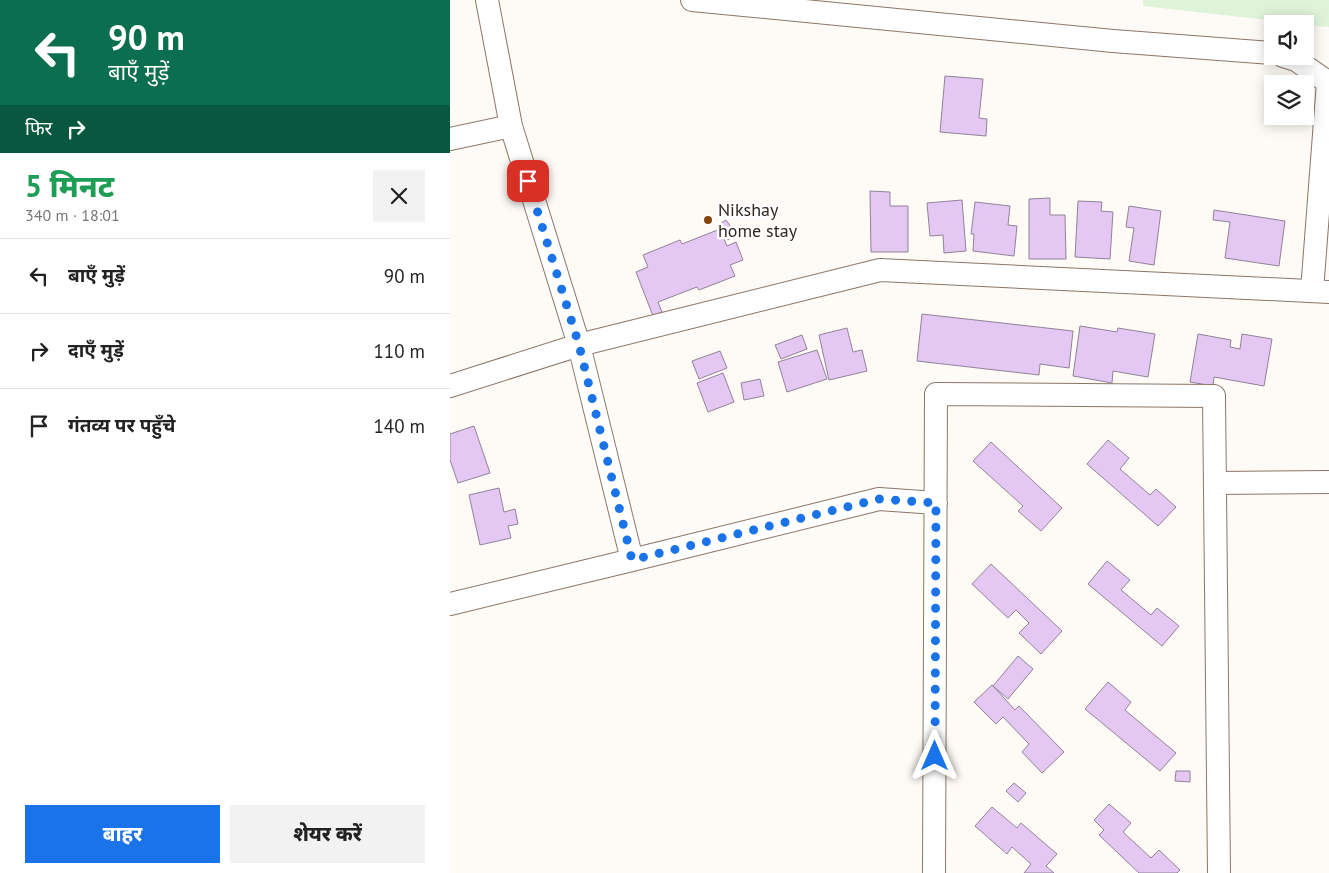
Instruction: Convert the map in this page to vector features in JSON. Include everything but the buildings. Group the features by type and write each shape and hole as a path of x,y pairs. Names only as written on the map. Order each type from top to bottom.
{"street":[{"path":"487,0 511,126 579,345 632,560"},
{"path":"692,0 1113,41 1264,52"},
{"path":"450,386 579,345 880,270 1321,292 1329,82 1304,65"},
{"path":"450,139 511,126"},
{"path":"934,873 936,394 1214,396 1219,873"},
{"path":"1215,483 1329,482"},
{"path":"450,604 879,499 936,503"}],"green space":[{"path":"1143,0 1329,0 1329,27 1314,25 1314,15 1264,15 1264,20 1143,6"}],"place":[{"name":"Nikshay home stay","path":"708,220"}],"route":[{"path":"528,181 579,345 632,560 879,499 936,503 935,756"}]}
